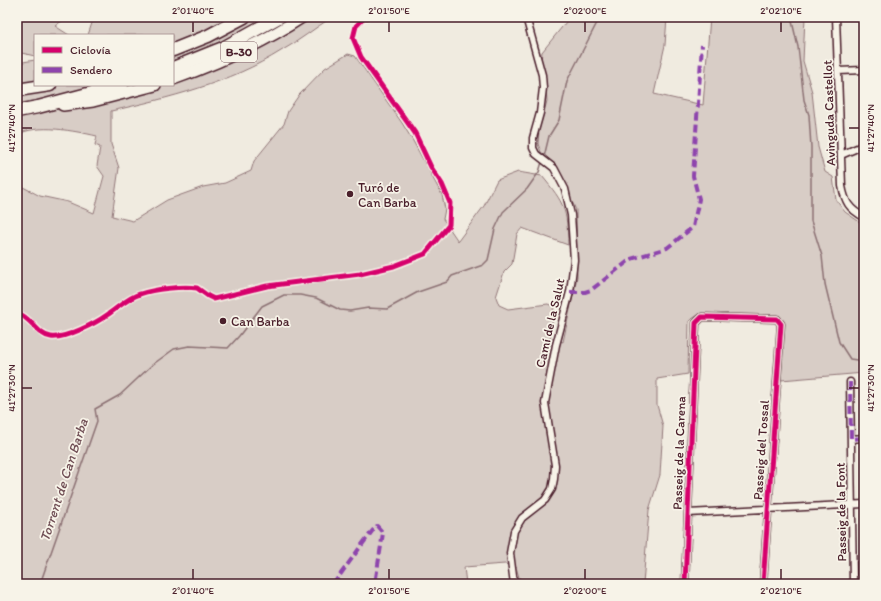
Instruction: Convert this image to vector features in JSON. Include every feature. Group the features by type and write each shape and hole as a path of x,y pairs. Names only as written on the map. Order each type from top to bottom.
{"highway":[{"path":"174,50 208,36 244,17"},
{"path":"174,68 223,48 279,17"},
{"name":"B-30","path":"174,79 239,53 302,17"},
{"path":"17,90 43,86"},
{"path":"17,111 118,86"},
{"path":"38,107 94,101 151,86"}],"street":[{"name":"Camí de la Salut","path":"514,584 510,553 514,531 522,518 546,500 550,494 554,479 555,465 545,404 552,359 570,292 574,260 571,215 565,189 554,168 536,154 533,148 533,138 540,113 543,88 542,74 526,17"},
{"name":"Avinguda Castellot","path":"836,17 842,186 845,200 849,207 864,217"},
{"path":"838,71 864,70"},
{"path":"841,155 864,145"},
{"name":"Passeig de la Carena","path":"685,584 696,323 702,317 776,319"},
{"name":"Passeig del Tossal","path":"763,584 781,324 776,319"},
{"path":"850,382 851,439 864,438"},
{"name":"Passeig de la Font","path":"851,439 853,584"},
{"path":"688,513 864,504"}],"shaded area":[{"path":"17,17 67,17 55,26 67,34 34,34 34,56 17,52"},
{"path":"94,17 332,17 288,47 241,72 220,81 177,95 111,111 111,144 119,168 112,216 133,221 167,200 203,187 225,183 251,171 254,161 284,124 288,111 299,95 325,68 348,54 355,56 413,141 442,195 445,209 443,219 458,241 484,206 497,180 518,172 542,176 556,194 563,208 567,223 568,245 522,228 517,234 512,264 504,272 496,297 499,305 508,309 548,304 554,307 550,337 563,342 577,277 576,210 554,164 541,152 538,144 539,130 547,101 545,77 541,61 542,52 570,17 667,17 665,45 654,94 703,105 710,17 805,17 803,61 812,92 818,147 825,172 833,177 836,200 845,212 864,225 864,373 781,380 784,321 780,316 698,315 689,321 688,374 657,379 657,405 663,426 660,475 649,510 643,584 521,584 516,567 505,564 464,567 466,584 17,584 17,188 23,187 40,196 68,202 94,213 104,176 97,166 100,147 95,145 97,136 56,129 35,129 25,131 17,135 17,63 34,60 34,86 174,86 174,34 88,34"}],"waterway":[{"name":"Torrent de Can Barba","path":"544,157 549,136 559,120 567,81 600,17"},
{"path":"791,17 798,47 804,100 809,115 811,147 811,221 822,256 825,284 839,342 850,359 864,361"},
{"name":"Torrent de Can Barba","path":"40,584 97,421 95,409 120,395 152,365 174,349 189,346 228,348 262,306 284,295 300,295 316,298 340,310 350,311 368,308 387,309 418,292 447,282 452,276 483,265 488,260 495,229 503,212 527,189 539,172 542,162"}],"marked path":[{"path":"570,292 585,292 591,290 631,259 667,248 693,227 699,199 693,176 702,45"},
{"path":"850,382 851,439 864,438"},
{"path":"333,584 377,526 383,533 375,584"}],"cycle path":[{"path":"17,313 26,318 46,336 64,336 88,326 131,298 160,289 197,288 214,299 267,286 360,274 394,266 425,254 449,225 450,203 442,184 431,167 415,133 361,57 353,38 356,26 364,18 368,17"},
{"path":"685,584 696,323 702,317 777,319 781,324 763,584"}],"place":[{"name":"Turó de Can Barba","path":"350,194"},
{"name":"Can Barba","path":"223,321"}]}
